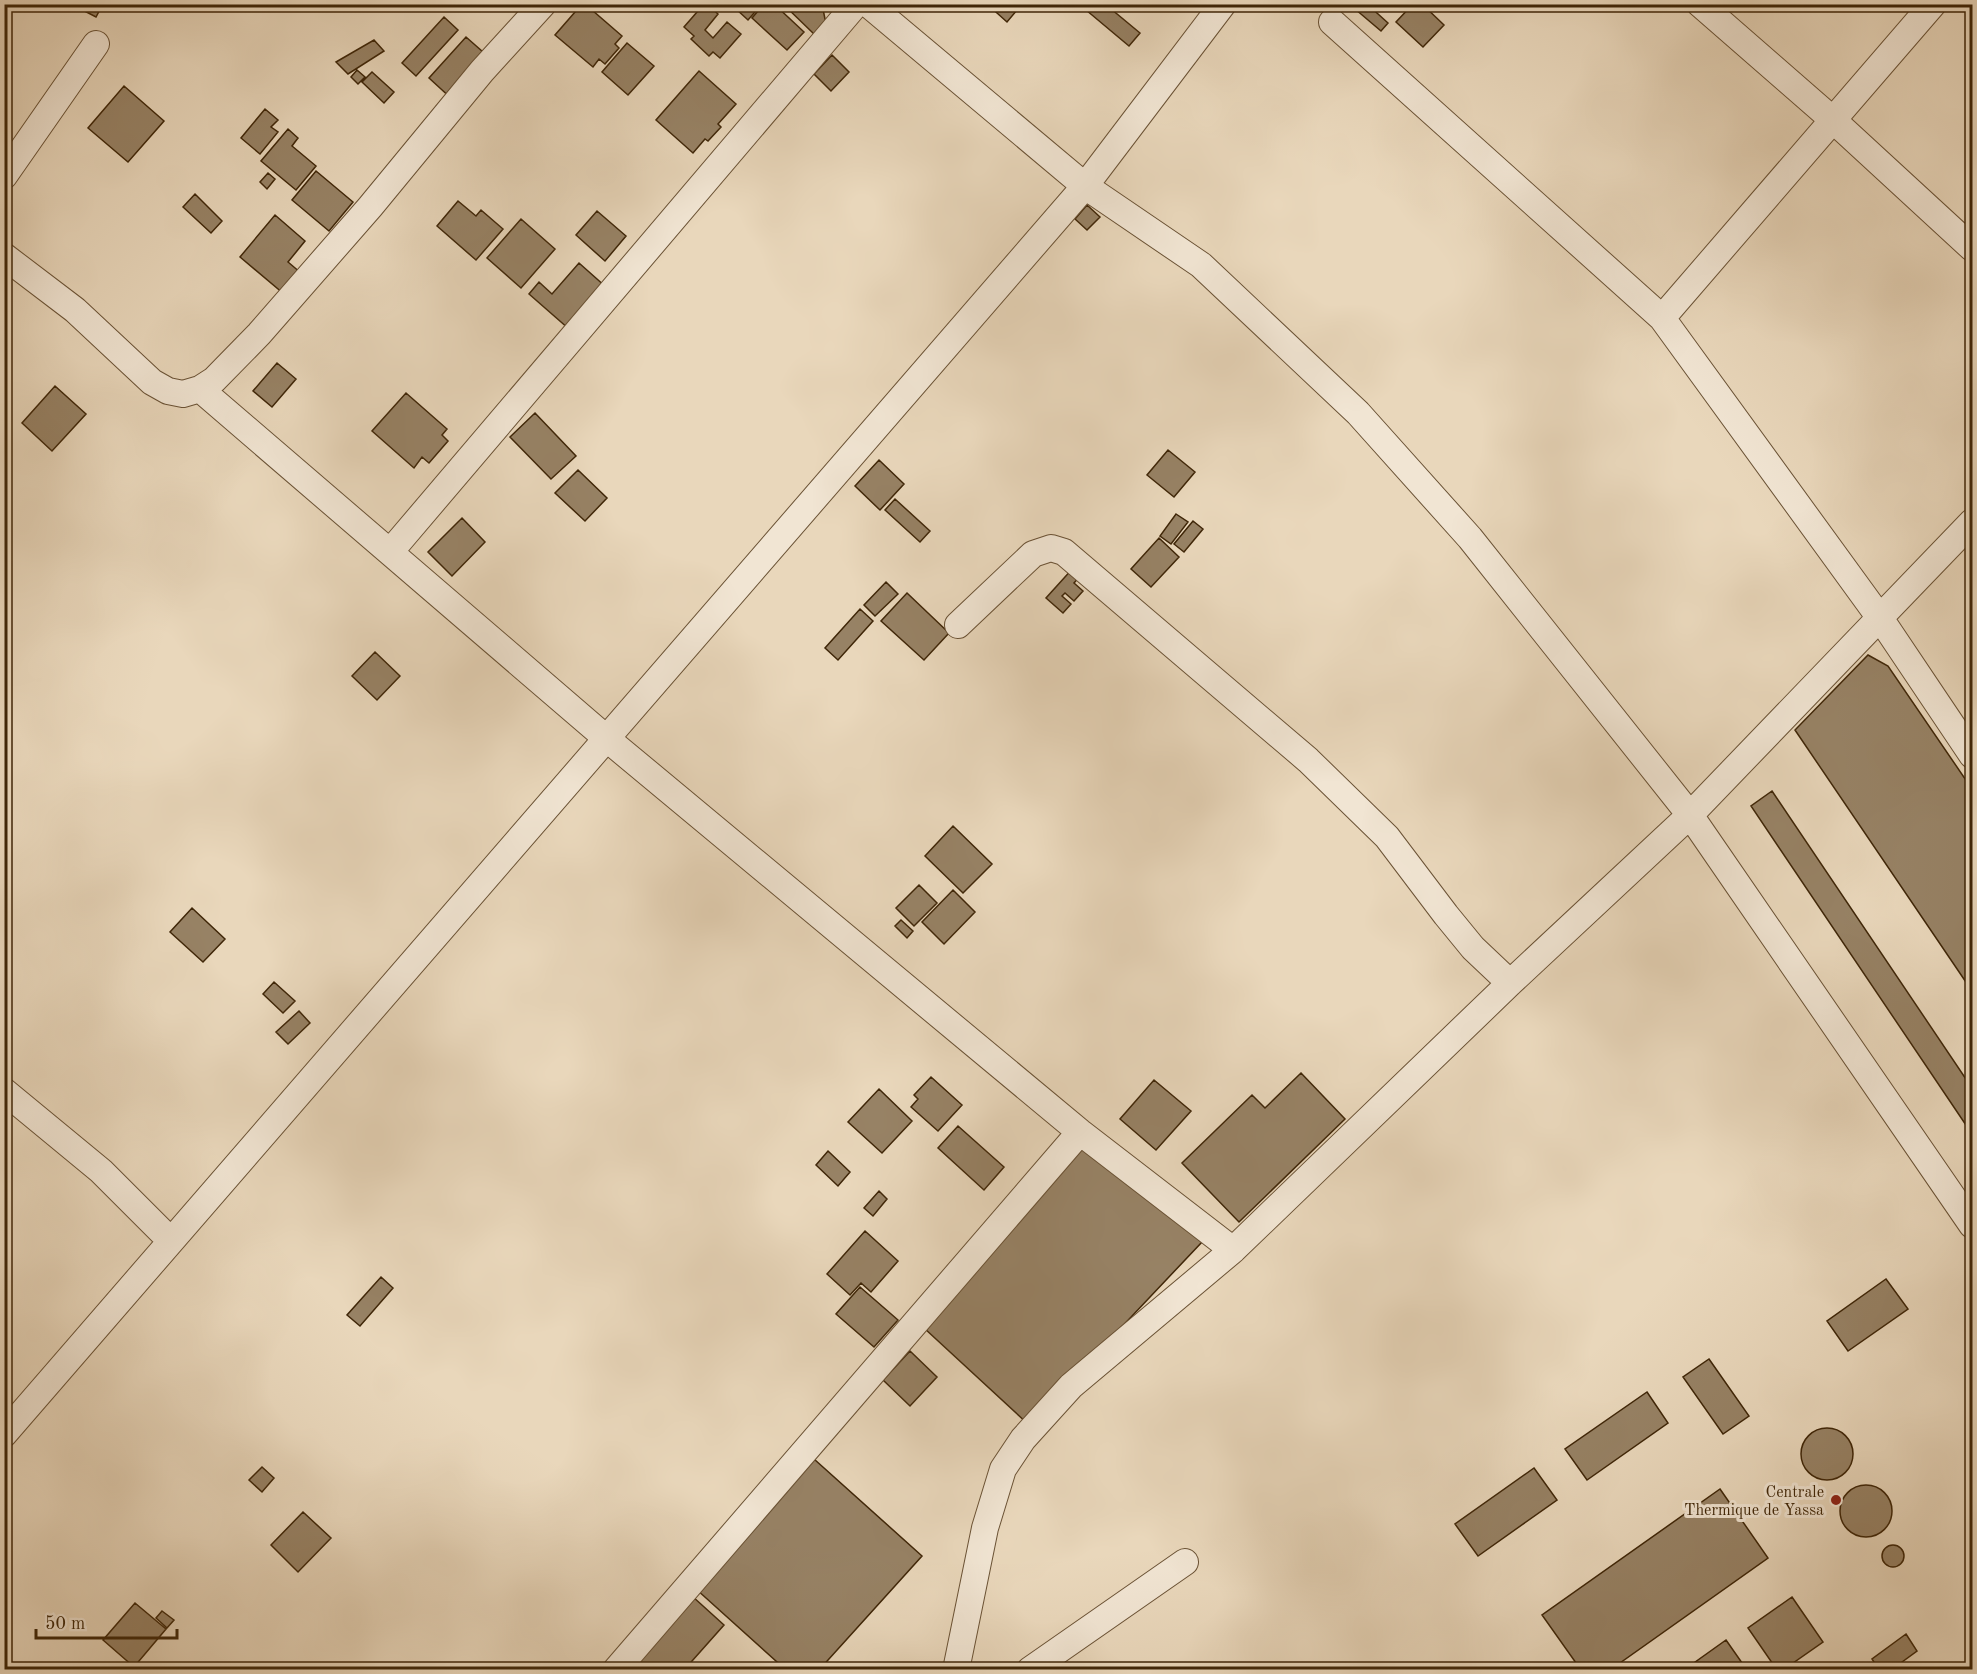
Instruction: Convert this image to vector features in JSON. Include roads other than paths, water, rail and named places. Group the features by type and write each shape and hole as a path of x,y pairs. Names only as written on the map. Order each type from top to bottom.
{"street":[{"path":"4,256 75,310 152,382 168,391 183,394 200,389 214,380 259,334 370,207 482,71 543,4"},
{"path":"390,552 856,4"},
{"path":"868,4 1085,186 1201,265 1358,413 1470,538 1690,814 1972,1225"},
{"path":"4,1434 1085,186 1223,4"},
{"path":"1700,4 1833,120 1972,248"},
{"path":"1662,318 1933,4"},
{"path":"1332,22 1662,318 1880,618 1972,755"},
{"path":"4,176 96,44"},
{"path":"200,389 606,738 1080,1132 1233,1250"},
{"path":"956,1670 984,1528 1003,1469 1023,1439 1071,1386 1233,1250 1510,983 1690,814 1972,522"},
{"path":"958,625 1033,554 1051,548 1064,552 1308,760 1387,837 1473,948 1510,983"},
{"path":"4,1091 101,1171 171,1241"},
{"path":"616,1670 1080,1132"},
{"path":"1030,1670 1185,1562"}],"place":[{"name":"Centrale Thermique de Yassa","path":"1836,1500"}]}
